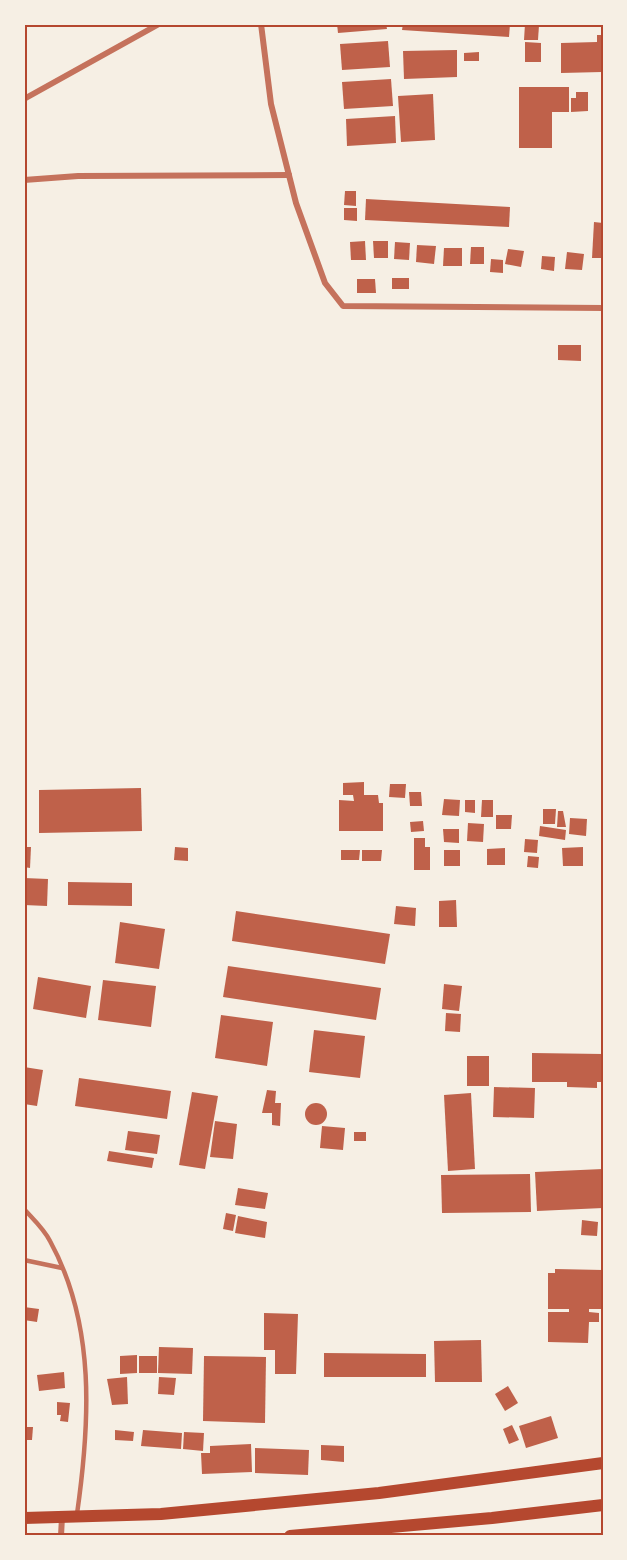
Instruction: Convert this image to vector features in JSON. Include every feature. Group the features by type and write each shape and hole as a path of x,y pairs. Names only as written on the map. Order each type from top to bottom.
{"main road":[{"path":"24,1518 160,1514 379,1493 603,1463"},
{"path":"290,1536 340,1534 603,1505"}],"street":[{"path":"24,99 159,24"},
{"path":"261,24 271,104 296,203 325,283 343,306 603,308"},
{"path":"24,180 78,176 289,175"},
{"path":"61,1536 62,1517"}],"lane":[{"path":"24,1209 50,1239 63,1268 80,1320 87,1396 86,1448 77,1517"},
{"path":"24,1260 63,1268"}],"building":[{"path":"337,24 386,24 387,29 338,33"},
{"path":"403,24 510,24 509,37 402,30"},
{"path":"525,24 539,25 538,40 524,40"},
{"path":"597,35 603,35 602,72 561,73 561,43 597,42"},
{"path":"388,41 390,67 342,70 340,44"},
{"path":"525,42 541,43 541,62 525,62"},
{"path":"457,50 457,77 404,79 403,51"},
{"path":"479,52 479,61 464,61 464,53"},
{"path":"391,79 393,106 344,109 342,82"},
{"path":"519,87 569,87 569,112 552,112 552,148 519,148"},
{"path":"576,92 588,92 588,111 571,112 571,98 576,98"},
{"path":"433,94 435,140 401,142 398,96"},
{"path":"395,116 396,143 347,146 346,119"},
{"path":"345,191 356,191 356,206 344,205"},
{"path":"366,199 510,207 509,227 365,220"},
{"path":"344,208 357,208 357,221 344,220"},
{"path":"594,222 603,223 603,258 592,258"},
{"path":"365,241 366,260 351,260 350,242"},
{"path":"373,241 388,241 388,258 374,258"},
{"path":"395,242 410,243 409,260 394,259"},
{"path":"417,245 436,246 434,264 416,262"},
{"path":"471,247 484,247 484,264 470,264"},
{"path":"444,248 462,248 462,266 443,266"},
{"path":"508,249 524,251 521,267 505,264"},
{"path":"567,252 584,254 582,270 565,269"},
{"path":"542,256 555,257 554,271 541,269"},
{"path":"491,259 503,260 503,273 490,272"},
{"path":"392,278 409,278 409,289 392,289"},
{"path":"357,279 375,279 376,293 357,293"},
{"path":"558,345 581,345 581,361 558,360"},
{"path":"364,782 364,795 378,795 379,803 383,803 383,831 339,831 339,800 354,801 353,795 343,795 343,783"},
{"path":"390,784 406,784 405,798 389,797"},
{"path":"141,788 142,831 39,833 39,790"},
{"path":"409,792 421,792 422,806 410,806"},
{"path":"444,799 460,800 459,816 442,815"},
{"path":"465,800 475,800 475,813 465,812"},
{"path":"482,800 493,800 493,817 481,817"},
{"path":"543,809 556,809 555,824 543,824"},
{"path":"558,811 563,811 566,827 557,827"},
{"path":"496,815 512,815 511,829 496,829"},
{"path":"570,818 587,819 586,836 569,834"},
{"path":"423,821 424,831 411,832 410,822"},
{"path":"468,823 484,824 483,842 467,841"},
{"path":"540,826 566,830 565,840 539,836"},
{"path":"443,829 459,829 459,843 444,842"},
{"path":"414,838 425,838 425,847 430,847 430,870 414,870"},
{"path":"525,839 538,840 537,853 524,852"},
{"path":"24,847 31,847 30,868 24,867"},
{"path":"175,847 188,848 188,861 174,860"},
{"path":"583,847 583,866 563,866 562,848"},
{"path":"505,848 505,865 487,865 487,849"},
{"path":"341,850 360,850 359,860 341,860"},
{"path":"362,850 382,850 381,861 362,861"},
{"path":"444,850 460,850 460,866 444,866"},
{"path":"528,856 539,857 538,868 527,867"},
{"path":"24,878 48,879 47,906 24,905"},
{"path":"68,882 132,883 132,906 68,905"},
{"path":"456,900 457,927 439,927 439,901"},
{"path":"396,906 416,908 415,926 394,924"},
{"path":"236,911 390,934 385,964 232,941"},
{"path":"120,922 165,929 159,969 115,963"},
{"path":"228,966 381,988 376,1020 223,997"},
{"path":"38,977 91,986 86,1018 33,1009"},
{"path":"103,980 156,986 151,1027 98,1020"},
{"path":"444,984 462,986 459,1011 442,1009"},
{"path":"446,1013 461,1014 460,1032 445,1031"},
{"path":"221,1015 273,1022 267,1066 215,1058"},
{"path":"314,1030 365,1036 360,1078 309,1072"},
{"path":"532,1053 603,1054 603,1082 597,1082 597,1088 567,1087 567,1082 532,1082"},
{"path":"467,1056 489,1056 489,1086 467,1086"},
{"path":"24,1067 43,1070 37,1106 24,1104"},
{"path":"79,1078 171,1091 167,1119 75,1106"},
{"path":"494,1087 535,1088 534,1118 493,1117"},
{"path":"267,1090 276,1091 275,1103 281,1103 280,1126 272,1125 272,1113 262,1113"},
{"path":"192,1092 218,1096 205,1169 179,1165"},
{"path":"471,1093 475,1169 448,1171 444,1095"},
{"path":"312,1103 320,1103 327,1110 327,1118 320,1125 312,1125 305,1118 305,1110"},
{"path":"215,1121 237,1124 233,1159 210,1157"},
{"path":"322,1126 345,1128 343,1150 320,1148"},
{"path":"128,1131 160,1135 157,1154 125,1150"},
{"path":"354,1132 366,1132 366,1141 354,1141"},
{"path":"109,1151 154,1158 152,1168 107,1161"},
{"path":"603,1169 603,1208 537,1211 535,1172"},
{"path":"530,1174 531,1212 442,1213 441,1175"},
{"path":"238,1188 268,1193 265,1209 235,1205"},
{"path":"226,1213 236,1215 233,1231 223,1229"},
{"path":"238,1216 267,1222 265,1238 235,1233"},
{"path":"582,1220 598,1222 597,1236 581,1235"},
{"path":"555,1269 603,1270 603,1309 589,1309 589,1312 599,1313 599,1322 589,1322 588,1343 548,1342 548,1312 569,1312 569,1309 548,1309 548,1273 555,1273"},
{"path":"24,1307 39,1309 37,1322 24,1320"},
{"path":"264,1313 298,1314 296,1374 275,1374 275,1350 264,1350"},
{"path":"481,1340 482,1382 435,1382 434,1341"},
{"path":"159,1347 193,1348 192,1374 158,1373"},
{"path":"324,1353 426,1354 426,1377 324,1377"},
{"path":"137,1355 137,1373 120,1374 120,1356"},
{"path":"139,1356 157,1356 157,1373 139,1373"},
{"path":"204,1356 266,1357 265,1423 203,1421"},
{"path":"64,1372 65,1388 39,1391 37,1375"},
{"path":"127,1377 128,1404 112,1405 107,1379"},
{"path":"159,1377 176,1378 174,1395 158,1394"},
{"path":"508,1386 518,1403 505,1411 495,1394"},
{"path":"57,1402 70,1403 68,1422 60,1421 61,1415 57,1415"},
{"path":"551,1416 558,1438 526,1448 519,1426"},
{"path":"512,1425 519,1440 509,1444 503,1429"},
{"path":"24,1427 33,1427 32,1440 24,1440"},
{"path":"115,1430 134,1432 133,1441 115,1440"},
{"path":"143,1430 182,1433 181,1449 141,1446"},
{"path":"184,1432 204,1433 203,1451 183,1449"},
{"path":"251,1444 252,1472 202,1474 201,1453 210,1453 210,1446"},
{"path":"321,1445 344,1446 344,1462 321,1460"},
{"path":"255,1448 309,1450 308,1475 255,1473"}]}
